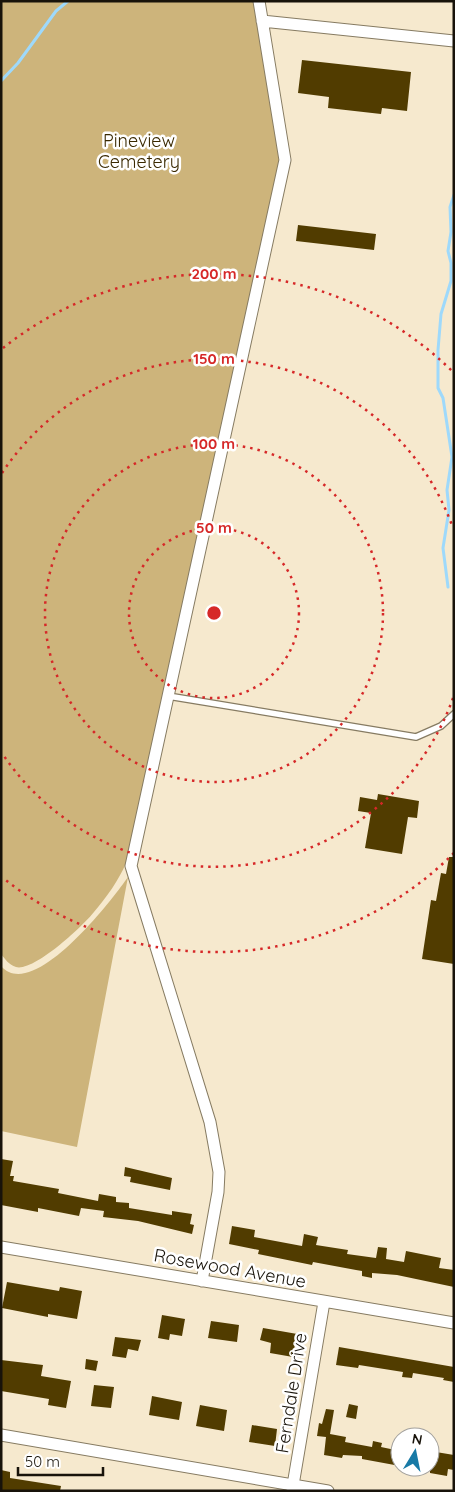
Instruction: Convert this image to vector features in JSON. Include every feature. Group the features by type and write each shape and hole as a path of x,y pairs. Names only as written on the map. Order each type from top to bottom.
{"street":[{"path":"202,1281 218,1192 216,1150 210,1122 131,866 285,160 259,1"},
{"path":"262,21 454,41"},
{"name":"Rosewood Avenue","path":"1,1247 324,1302 454,1322"},
{"name":"Ferndale Drive","path":"293,1488 324,1302"},
{"path":"1,1435 293,1488 328,1491"}],"lane":[{"path":"168,696 416,737 442,726 454,714"}],"green space":[{"name":"Pineview Cemetery","path":"1,1 254,1 280,150 126,863 108,895 80,927 58,947 24,967 16,967 9,963 1,954"},
{"path":"128,877 77,1147 1,1131 1,966 15,974 32,971 51,960 89,925"}],"building":[{"path":"302,60 411,72 407,111 382,108 381,114 328,108 329,97 298,93"},
{"path":"298,225 376,234 374,250 296,241"},
{"path":"378,794 419,801 417,818 408,817 402,854 365,848 371,813 358,811 360,797 377,800"},
{"path":"449,857 454,857 454,964 422,959 431,900 436,901 441,873 446,874"},
{"path":"1,1159 13,1161 10,1176 14,1176 13,1181 59,1189 58,1193 98,1201 99,1194 116,1197 116,1202 129,1203 129,1208 172,1215 172,1211 192,1214 190,1224 194,1225 192,1234 138,1221 103,1217 104,1211 81,1208 79,1216 38,1208 38,1212 1,1205"},
{"path":"125,1167 172,1178 170,1190 130,1182 131,1177 124,1176"},
{"path":"232,1226 255,1230 254,1237 302,1246 304,1234 318,1237 316,1245 348,1250 347,1254 376,1258 378,1247 387,1248 386,1259 404,1262 406,1251 441,1258 439,1268 454,1270 454,1287 397,1275 372,1273 372,1278 362,1276 362,1271 313,1262 312,1265 258,1254 259,1250 229,1244"},
{"path":"7,1282 59,1291 60,1287 82,1291 77,1319 48,1314 48,1317 2,1308"},
{"path":"162,1315 185,1319 182,1336 170,1334 169,1340 158,1338"},
{"path":"211,1321 239,1325 237,1342 208,1338"},
{"path":"263,1328 303,1335 301,1345 295,1344 293,1357 270,1353 271,1343 260,1340"},
{"path":"115,1337 141,1340 138,1351 128,1349 126,1358 112,1356"},
{"path":"339,1347 454,1367 454,1382 443,1380 444,1378 413,1373 412,1378 402,1377 403,1372 359,1365 358,1368 336,1365"},
{"path":"86,1359 98,1361 96,1371 85,1369"},
{"path":"1,1360 43,1365 41,1376 71,1381 66,1408 48,1405 49,1399 1,1391"},
{"path":"94,1385 114,1387 111,1408 91,1406"},
{"path":"152,1396 182,1402 179,1420 149,1415"},
{"path":"349,1404 358,1406 356,1419 346,1417"},
{"path":"200,1405 227,1410 224,1431 196,1426"},
{"path":"326,1409 334,1410 330,1434 346,1437 345,1442 372,1447 373,1441 382,1443 381,1447 390,1449 390,1464 362,1459 362,1456 343,1455 342,1458 324,1455 326,1437 317,1436 319,1423 322,1424"},
{"path":"252,1425 277,1429 275,1446 249,1442"},
{"path":"440,1453 454,1455 454,1470 448,1469 447,1476 440,1475"},
{"path":"1,1470 10,1472 10,1478 61,1486 60,1491 1,1491"}],"waterway":[{"path":"1,81 18,63 56,11 68,1"},
{"path":"448,587 443,548 449,510 447,490 452,457 443,398 438,388 438,350 441,314 451,281 451,263 448,251 451,232 450,207 454,195"}]}
